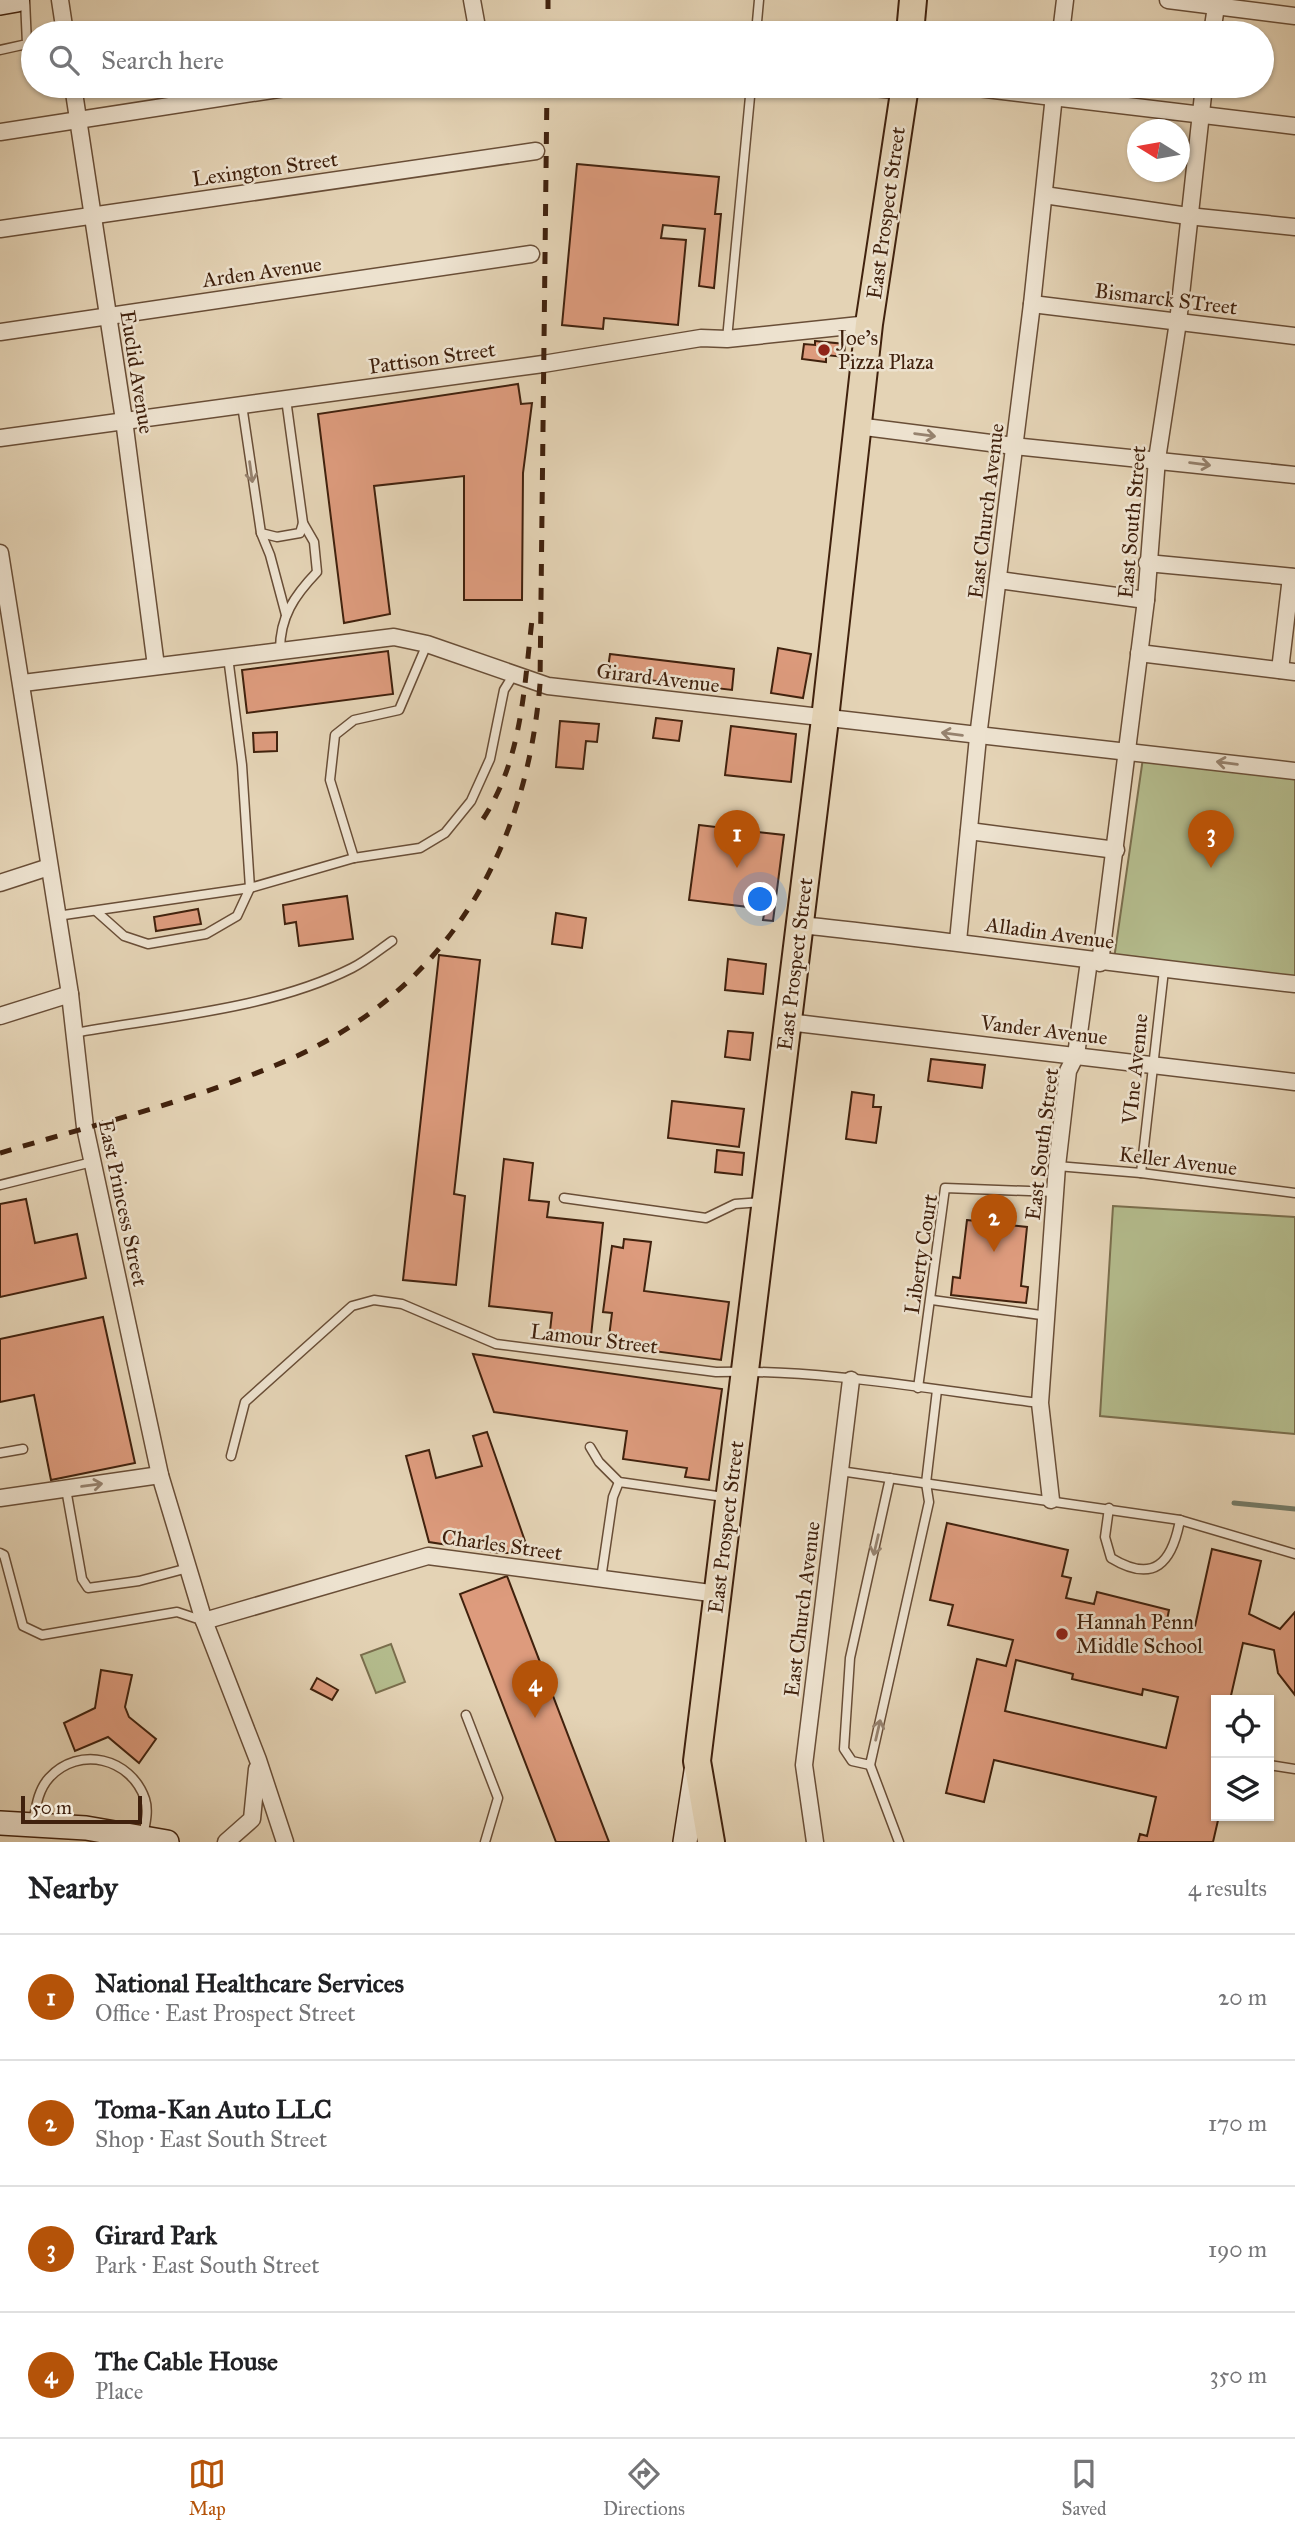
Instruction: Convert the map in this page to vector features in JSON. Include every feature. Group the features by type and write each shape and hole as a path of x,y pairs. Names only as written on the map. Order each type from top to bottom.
{"main road":[{"path":"911,21 914,0"},
{"name":"East Prospect Street","path":"697,1761 825,719 869,324 903,98"},
{"path":"697,1761 711,1842"}],"street":[{"path":"0,3 16,0"},
{"path":"60,0 63,21"},
{"path":"472,0 476,21"},
{"path":"1062,21 1065,0"},
{"path":"1168,0 1216,3 1295,16"},
{"path":"1214,21 1216,3"},
{"name":"Euclid Avenue","path":"75,98 124,420 156,666"},
{"path":"0,132 216,98"},
{"name":"East Church Avenue","path":"958,941 978,737 1032,304 1053,98"},
{"path":"1096,98 1199,115 1295,126"},
{"name":"East South Street","path":"1051,1500 1040,1403 1057,1166 1068,1071 1076,1055 1116,850 1146,600 1157,459 1178,322 1202,98"},
{"name":"Lexington Street","path":"0,229 536,151"},
{"path":"1044,195 1188,216 1295,227"},
{"name":"Arden Avenue","path":"0,332 531,254"},
{"name":"Bismarck STreet","path":"1032,304 1295,336"},
{"name":"Pattison Street","path":"0,438 544,364 701,338 727,339 869,324"},
{"path":"857,426 1014,446 1295,475"},
{"name":"East Princess Street","path":"0,553 23,683 70,994 92,1162 160,1475 204,1621 258,1760 285,1842"},
{"path":"1139,653 1287,671 1293,577 1147,563"},
{"path":"999,580 1146,600"},
{"name":"Girard Avenue","path":"23,683 394,637 427,644 548,686 1295,771"},
{"path":"969,831 1116,850"},
{"path":"0,883 49,867"},
{"name":"Alladin Avenue","path":"800,925 958,941 1095,962 1295,984"},
{"path":"0,1016 70,994"},
{"name":"Vander Avenue","path":"788,1022 1295,1082"},
{"name":"East Church Avenue","path":"815,1842 804,1765 851,1380"},
{"path":"0,1498 160,1475"},
{"name":"Charles Street","path":"204,1621 428,1556 718,1594"},
{"path":"226,1842 252,1819 258,1760"},
{"name":"East Prospect Street","path":"685,1842 697,1761"},
{"path":"0,1823 86,1828 167,1842"}],"lane":[{"path":"25,0 26,21"},
{"path":"757,21 760,0"},
{"path":"0,50 21,45"},
{"path":"727,339 750,98"},
{"path":"280,650 280,627 317,572 314,542 303,523 286,399"},
{"path":"242,405 261,533 270,555 286,615"},
{"path":"261,533 277,537 300,533 303,523"},
{"path":"354,859 330,780 335,735 354,720 399,710 427,644"},
{"path":"97,912 124,936 148,944 206,934 237,916 250,888 242,765 228,657"},
{"path":"57,916 250,888 354,859 421,848 445,833 471,801 490,759 504,690 514,674"},
{"path":"74,1033 218,1008 295,990 352,968 392,941"},
{"name":"VIne Avenue","path":"1141,1173 1164,970"},
{"path":"0,1185 92,1162"},
{"name":"Keller Avenue","path":"1057,1166 1141,1173 1295,1193"},
{"name":"Liberty Court","path":"918,1388 932,1300 945,1188 1056,1192"},
{"path":"564,1198 706,1217 735,1205 765,1201"},
{"name":"Lamour Street","path":"231,1456 244,1402 352,1306 374,1300 402,1304 496,1344 716,1372 746,1371 851,1380 1040,1403"},
{"path":"932,1300 1048,1315"},
{"path":"899,1842 870,1765 929,1502 926,1483 937,1390"},
{"path":"590,1447 599,1462 619,1482 730,1498"},
{"path":"0,1453 23,1449"},
{"path":"840,1471 1180,1520 1295,1555"},
{"path":"870,1765 852,1760 844,1749 847,1697 850,1658 890,1478"},
{"path":"601,1579 613,1497 619,1482"},
{"path":"66,1489 82,1579 88,1588 139,1581 188,1569"},
{"path":"1109,1508 1105,1537 1111,1558 1126,1567 1146,1570 1163,1564 1175,1546 1180,1520"},
{"path":"0,1553 4,1555 23,1626 42,1635 177,1612 204,1621"},
{"path":"466,1715 498,1798 485,1842"},
{"path":"33,1825 36,1802 50,1777 68,1762 83,1758 103,1760 120,1766 146,1800 143,1837"},
{"path":"1274,1766 1295,1769"}],"green space":[{"path":"1143,758 1295,776 1295,979 1114,959"},
{"path":"1113,1206 1295,1217 1295,1434 1100,1416"},
{"path":"391,1644 405,1682 376,1693 361,1655"}],"building":[{"path":"577,164 719,177 715,214 721,214 714,288 699,286 705,229 663,225 661,238 686,240 678,325 604,318 603,329 562,325"},
{"name":"Joe's Pizza Plaza","path":"815,341 845,344 844,357 826,355 826,362 802,359 804,344 815,345"},
{"path":"518,384 521,404 532,403 523,473 522,600 464,600 464,476 374,486 390,614 344,623 318,414"},
{"path":"778,648 811,654 803,698 771,693"},
{"path":"388,651 393,694 247,713 242,670"},
{"path":"610,654 734,669 732,690 607,675"},
{"path":"656,718 682,721 679,741 653,738"},
{"path":"560,721 599,724 597,742 586,741 583,769 556,767"},
{"path":"731,726 796,734 791,782 725,775"},
{"path":"277,732 277,751 254,752 253,733"},
{"path":"699,825 784,835 773,921 763,920 765,909 689,900"},
{"path":"347,896 353,939 299,946 296,922 285,924 283,905"},
{"path":"198,909 201,924 156,931 154,917"},
{"path":"556,913 586,918 582,948 552,944"},
{"path":"439,955 480,960 454,1194 465,1196 456,1285 403,1280"},
{"path":"728,959 766,964 763,994 725,990"},
{"path":"728,1031 753,1033 750,1060 725,1057"},
{"path":"931,1059 985,1065 982,1088 928,1081"},
{"path":"852,1092 874,1095 873,1107 881,1107 876,1143 846,1139"},
{"path":"672,1101 744,1109 739,1147 668,1138"},
{"path":"717,1150 744,1153 742,1175 715,1172"},
{"path":"504,1159 533,1163 529,1200 549,1202 547,1217 603,1223 591,1336 550,1331 552,1313 489,1306"},
{"path":"26,1199 35,1243 77,1234 86,1278 0,1297 0,1204"},
{"path":"967,1220 1027,1227 1021,1286 1028,1287 1026,1303 951,1295 953,1277 960,1278"},
{"path":"624,1239 651,1242 644,1291 729,1302 721,1360 608,1345 612,1313 603,1312 612,1246 623,1248"},
{"path":"103,1317 135,1463 51,1480 34,1395 0,1402 0,1339"},
{"path":"473,1354 722,1389 709,1480 685,1477 687,1468 623,1459 627,1431 494,1412"},
{"path":"487,1432 526,1544 512,1553 500,1553 429,1542 406,1456 429,1450 436,1478 482,1466 473,1436"},
{"path":"947,1523 1068,1550 1062,1576 1071,1578 1066,1598 1094,1604 1097,1592 1169,1610 1167,1620 1195,1626 1212,1549 1261,1561 1249,1614 1280,1629 1295,1612 1295,1695 1278,1673 1274,1650 1243,1643 1231,1695 1211,1695 1211,1821 1218,1821 1213,1842 1138,1842 1140,1834 1147,1836 1156,1797 994,1760 984,1802 946,1793 977,1659 1006,1666 1013,1640 948,1625 953,1605 930,1600","holes":["1016,1660 1073,1674 1072,1679 1142,1695 1143,1689 1178,1697 1166,1748 1005,1711"]},
{"path":"507,1576 609,1842 556,1842 460,1594"},
{"path":"101,1670 132,1675 125,1707 129,1717 156,1739 139,1763 108,1737 75,1751 64,1723 95,1708"},
{"path":"317,1678 338,1690 332,1700 311,1689"}],"waterway":[{"path":"1234,1503 1295,1509"}],"railway":[{"path":"548,0 548,21"},
{"path":"0,1153 146,1111 218,1087 288,1060 344,1031 392,995 434,955 468,909 496,858 517,804 532,746 540,684 547,98"},
{"path":"483,819 496,796 514,748 532,620"}],"place":[{"name":"Joe's Pizza Plaza","path":"824,350"},
{"name":"National Healthcare Services","path":"737,868"},
{"name":"Girard Park","path":"1211,868"},
{"name":"Toma-Kan Auto LLC","path":"994,1252"},
{"name":"Hannah Penn Middle School","path":"1062,1634"},
{"name":"The Cable House","path":"535,1718"}]}
